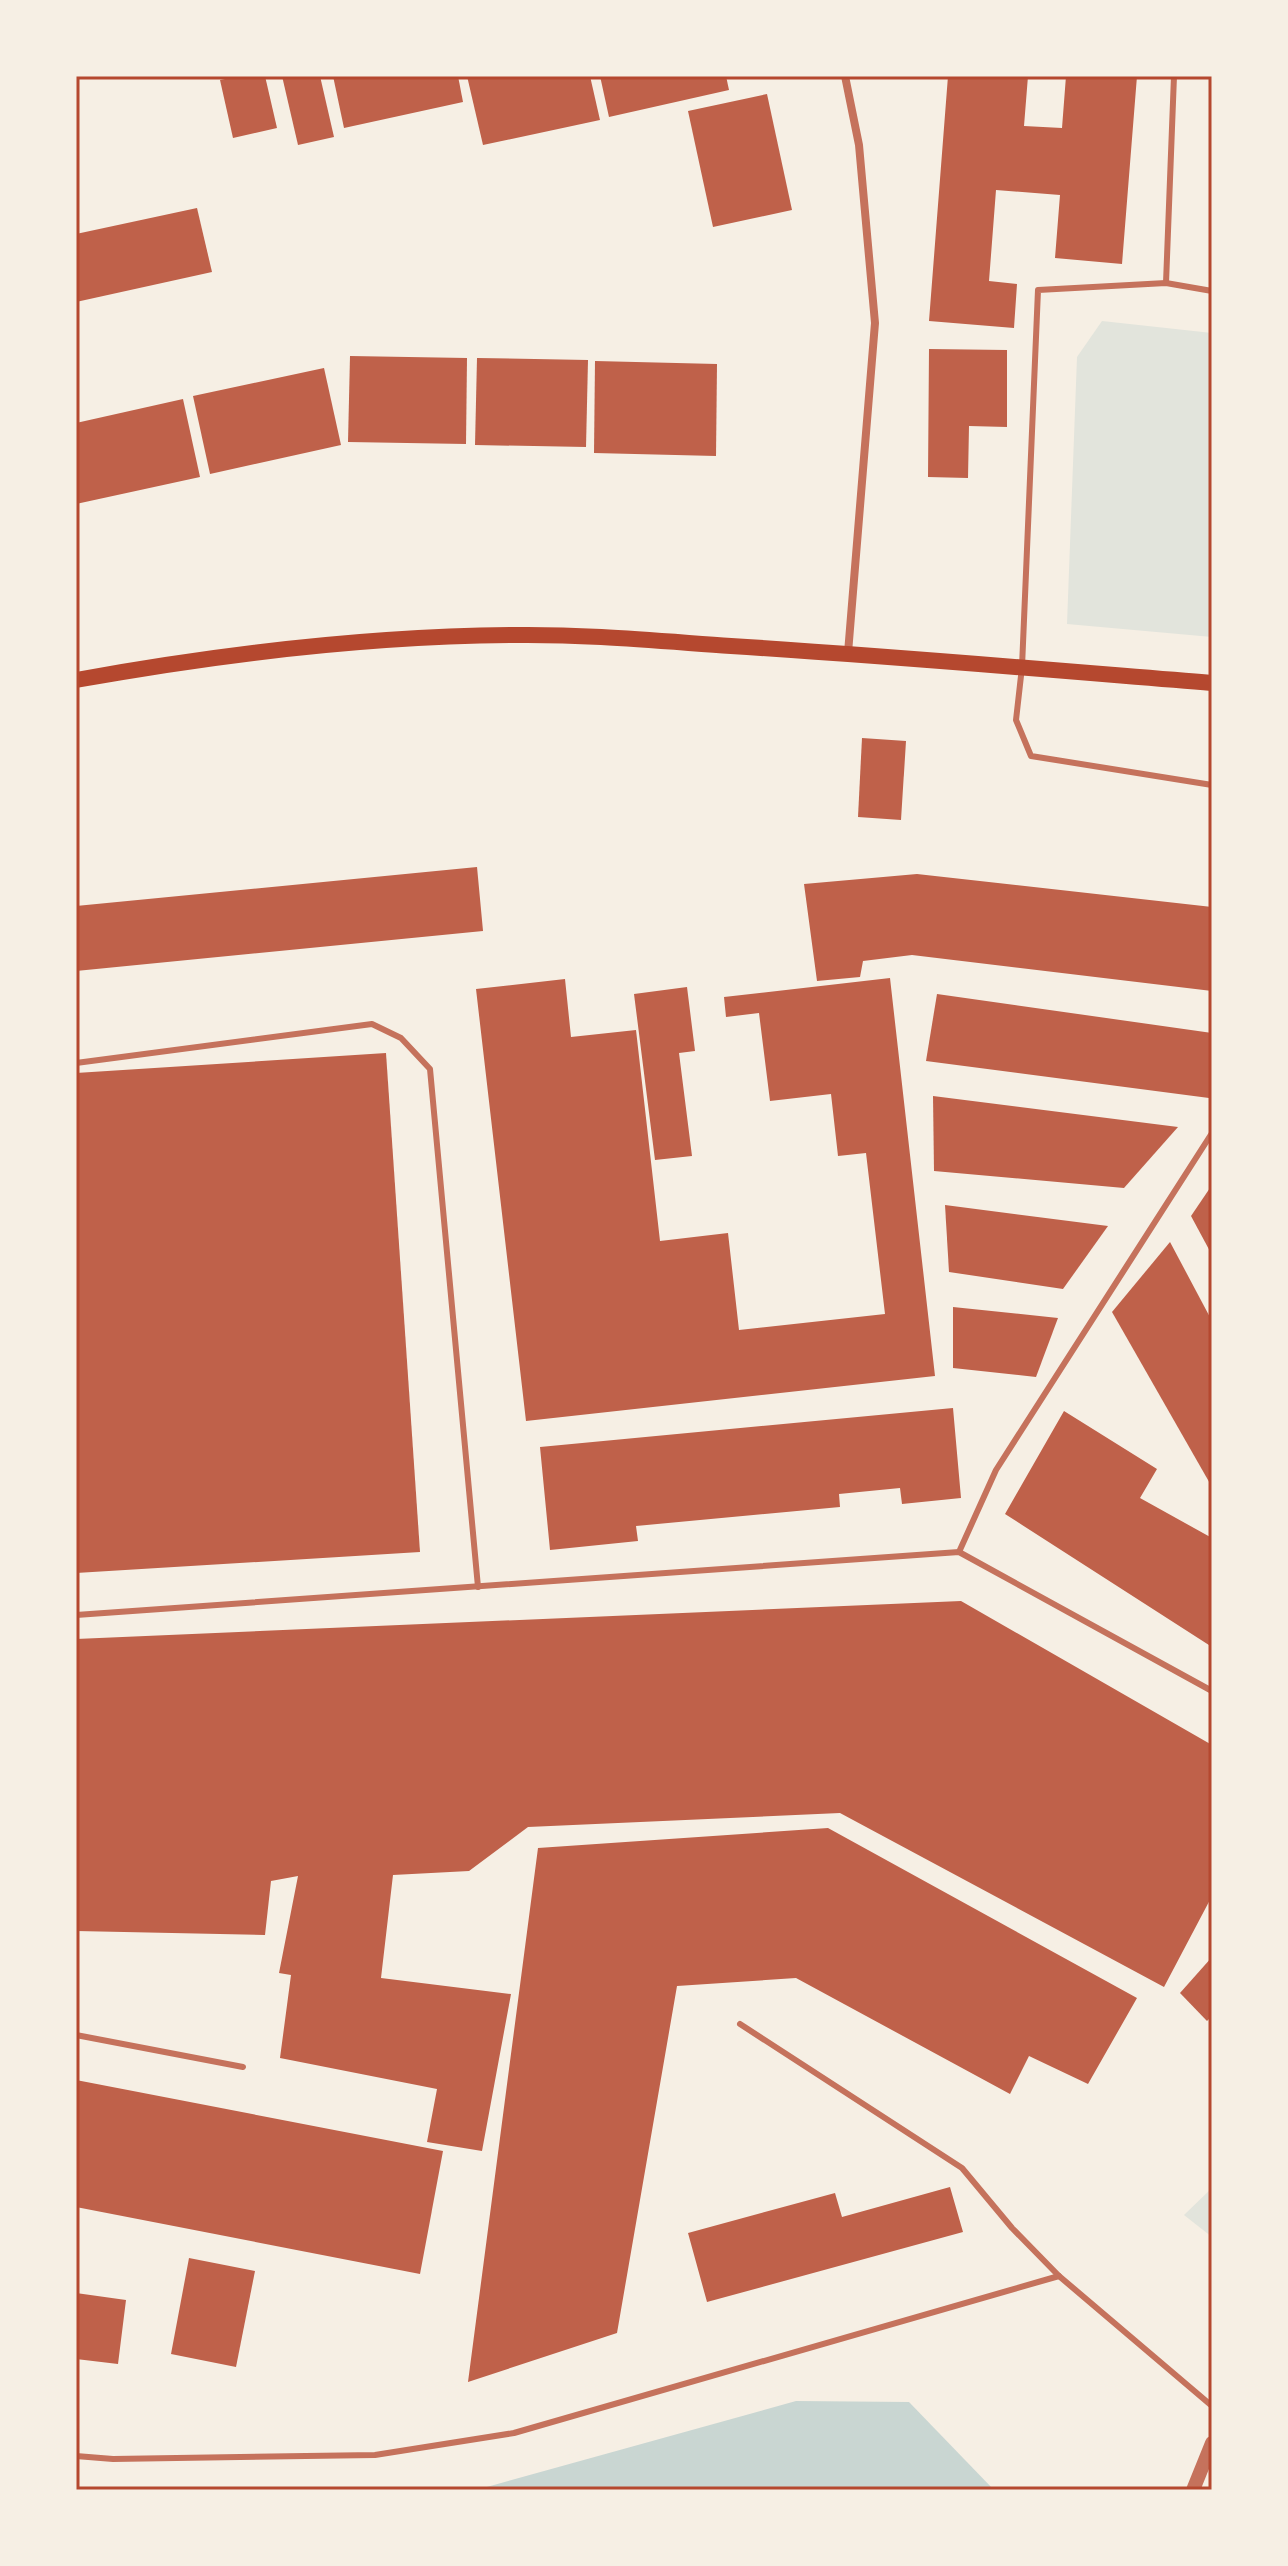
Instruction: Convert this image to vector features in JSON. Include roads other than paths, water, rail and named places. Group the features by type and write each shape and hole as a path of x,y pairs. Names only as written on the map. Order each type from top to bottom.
{"main road":[{"path":"76,680 166,663 290,648 409,638 516,635 848,653 1212,683"}],"street":[{"path":"845,76 859,145 875,323 848,653"},
{"path":"1193,2490 1212,2443"}],"lane":[{"path":"1166,283 1174,76"},
{"path":"1212,291 1166,283 1038,290 1022,667 1016,720 1031,756 1212,785"},
{"path":"76,1063 372,1024 401,1038 430,1069 478,1587"},
{"path":"959,1552 996,1470 1212,1133"},
{"path":"76,1615 959,1552 1212,1691"},
{"path":"740,2024 962,2168 1012,2228 1059,2276 1212,2406"},
{"path":"76,2035 243,2067"},
{"path":"76,2456 113,2459 375,2455 514,2433 1059,2276"}]}
